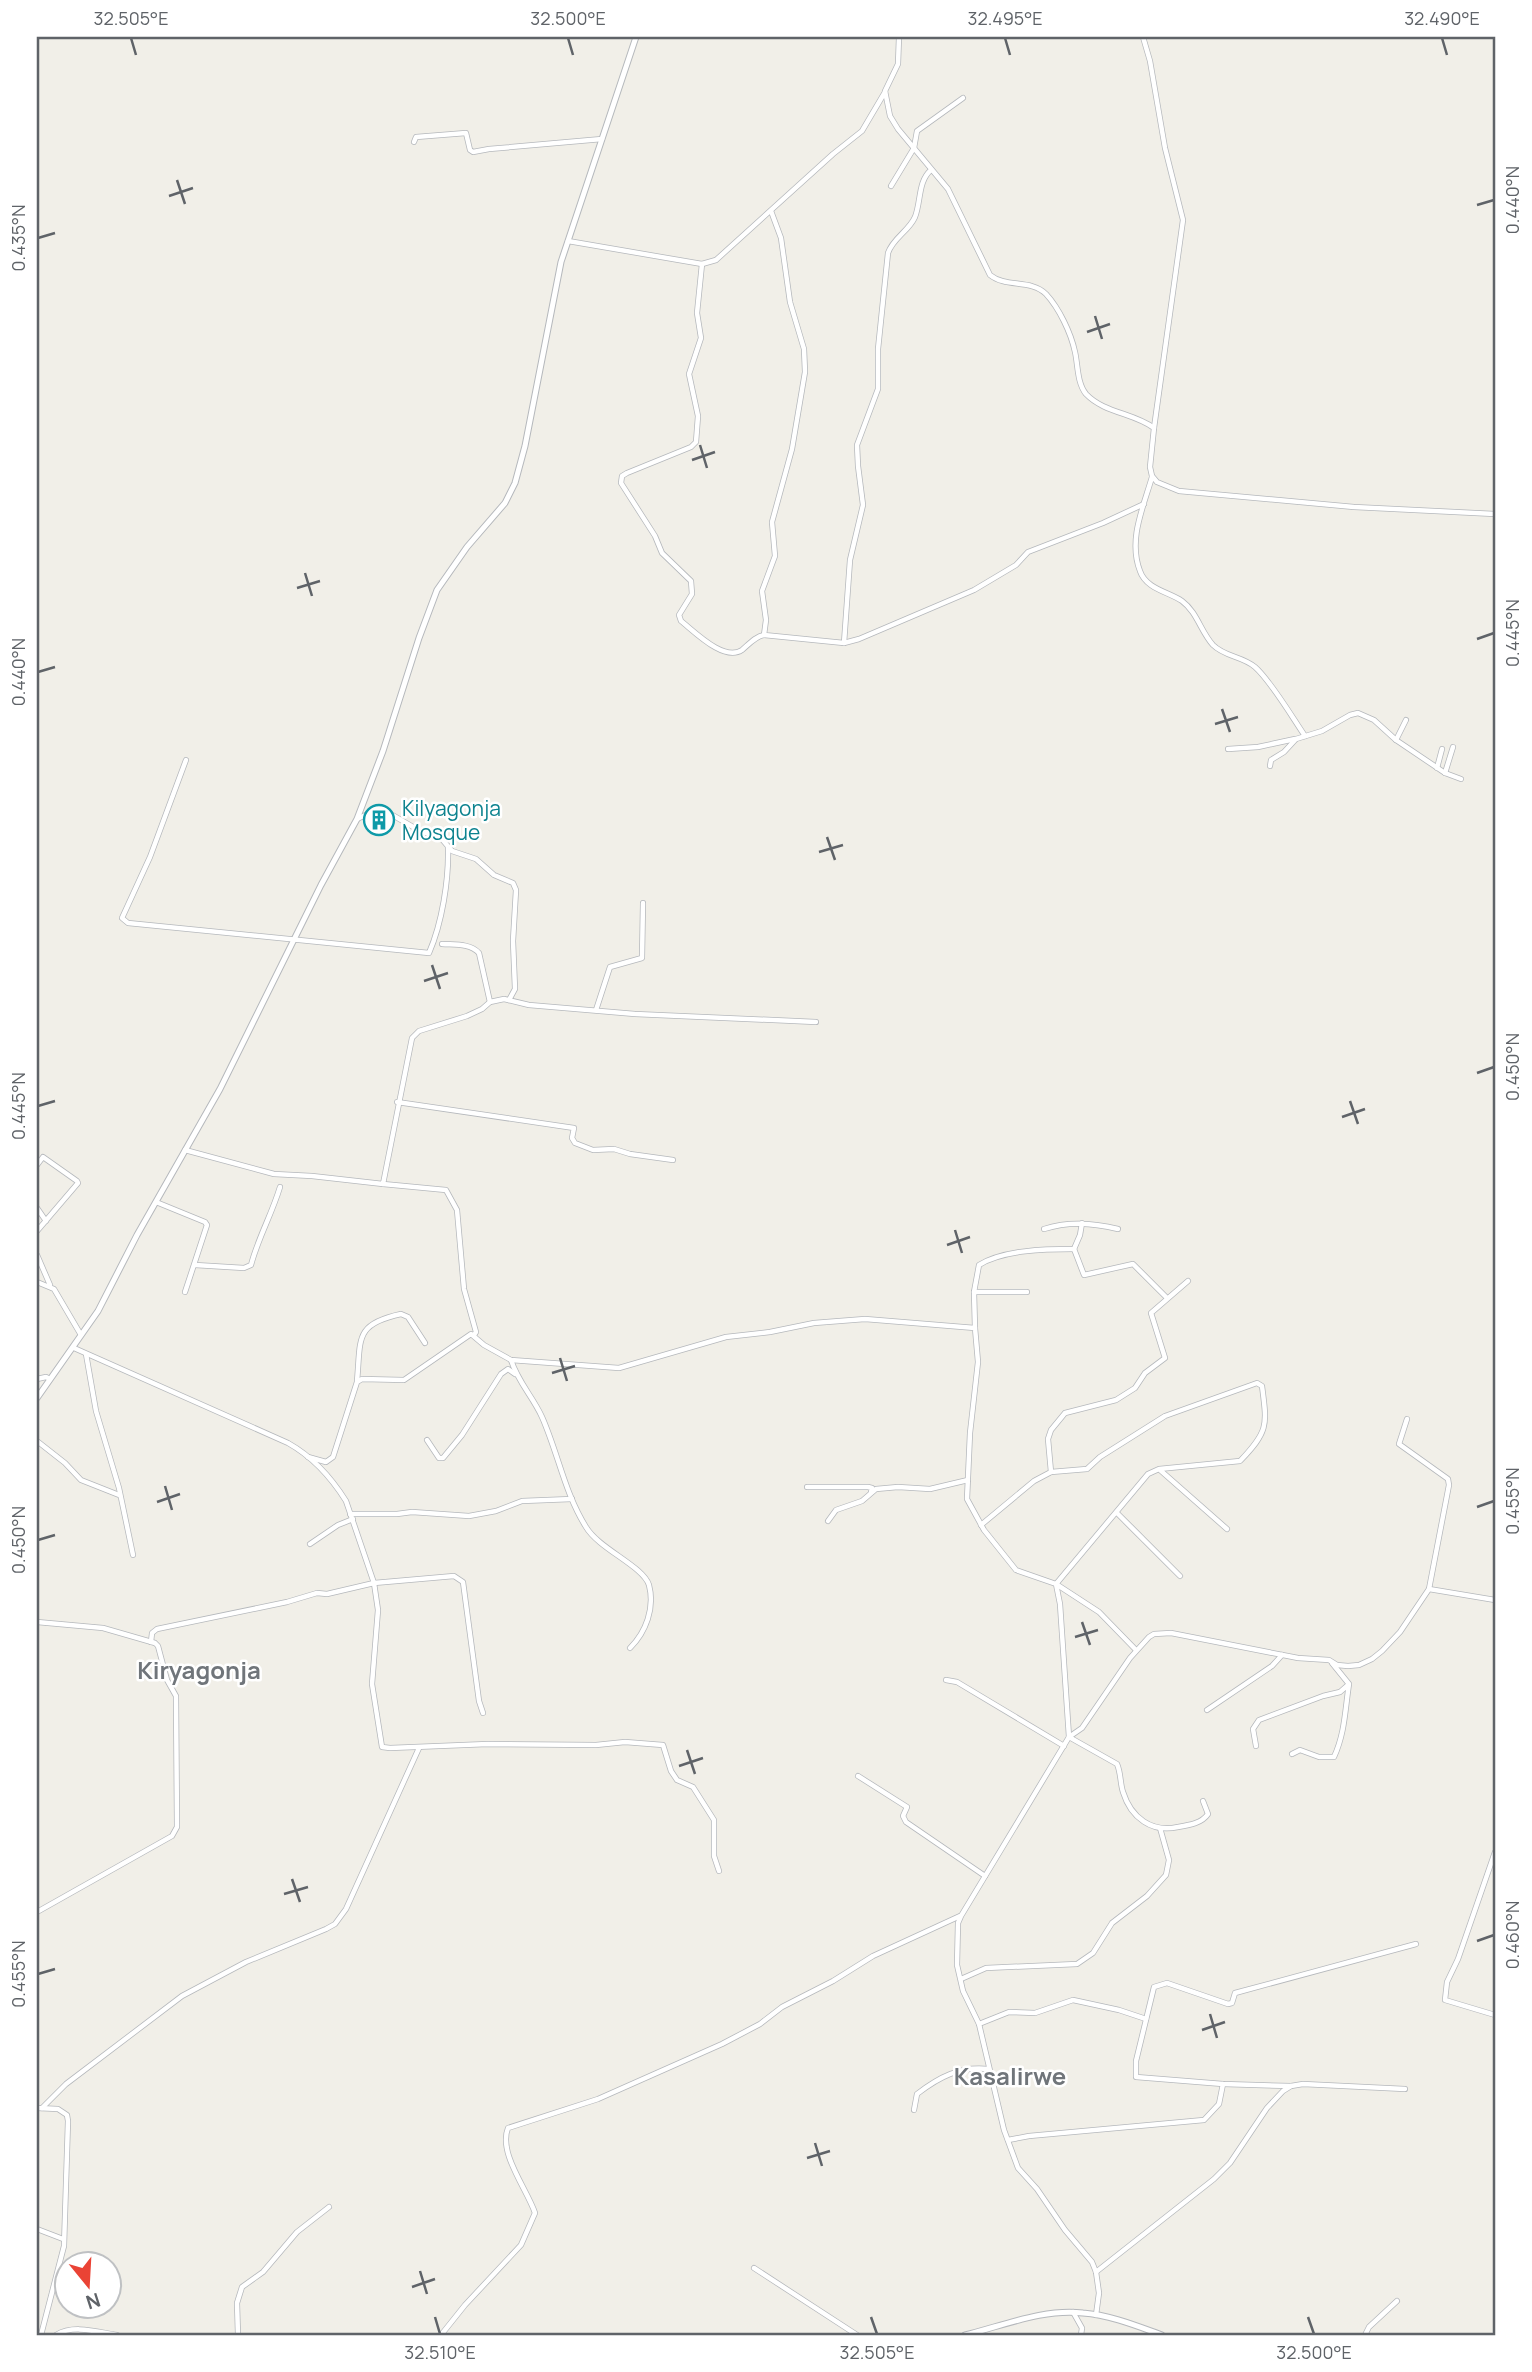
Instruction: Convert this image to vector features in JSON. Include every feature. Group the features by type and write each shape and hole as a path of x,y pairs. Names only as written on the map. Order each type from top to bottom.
{"street":[{"path":"37,1398 98,1311 220,1089 321,885 357,819 383,751 437,590 467,547 505,503 515,483 526,446 555,288 636,37"},
{"path":"568,241 702,264 713,262 862,131 886,91 898,64 900,37"},
{"path":"1143,37 1150,61 1165,148 1183,220 1154,428 1150,467 1152,477 1136,528 1135,546 1142,576 1153,586 1185,603 1215,647 1226,655 1242,658 1263,675 1305,736"},
{"path":"886,91 885,100 890,116 951,193 990,275 1003,282 1041,290 1057,309 1074,347 1079,380 1085,392 1102,405 1154,428"},
{"path":"891,186 914,148 917,131 963,98"},
{"path":"414,142 416,137 466,133 470,150 473,152 602,139"},
{"path":"844,643 850,560 863,505 857,445 878,385 878,349 888,253 894,240 914,221 923,182 931,170"},
{"path":"764,635 766,620 762,591 775,556 772,522 792,449 805,372 804,349 790,302 781,238 771,211"},
{"path":"702,264 697,313 701,334 689,374 698,416 696,442 691,447 626,473 621,477 621,483 655,537 662,554 691,581 692,594 679,615 681,621 725,653 737,653 758,636 764,635 844,643 886,629 930,607 974,590 1016,565 1028,552 1144,504"},
{"path":"1152,477 1167,487 1209,495 1495,514"},
{"path":"1228,749 1258,747 1296,739 1358,713 1374,720 1396,740 1445,774 1461,779"},
{"path":"1396,740 1406,720"},
{"path":"1270,766 1271,760 1284,752 1296,739"},
{"path":"1445,774 1453,747"},
{"path":"1437,768 1442,749"},
{"path":"186,760 150,857 122,918 124,921 429,953 435,939 448,869 448,848"},
{"path":"357,819 372,812 389,813 420,831 441,838 448,848 476,859 494,875 513,883 516,909 513,941 515,989 509,1000"},
{"path":"596,1010 610,967 642,958 643,903"},
{"path":"442,944 475,948 479,953 490,1002"},
{"path":"383,1184 397,1102 412,1038 415,1033 443,1021 467,1016 490,1002 509,1000 529,1005 695,1018 816,1022"},
{"path":"397,1102 575,1128 572,1138 575,1143 593,1150 614,1149 673,1160"},
{"path":"185,1150 274,1174 446,1190 457,1210 464,1289 476,1332 474,1335"},
{"path":"37,1165 43,1157 78,1183 37,1231"},
{"path":"195,1265 244,1268 251,1265 280,1187"},
{"path":"156,1202 205,1222 207,1229 185,1292"},
{"path":"37,1208 46,1221"},
{"path":"1082,1223 1074,1249 1084,1275 1133,1264 1167,1298"},
{"path":"1044,1229 1061,1224 1082,1223 1118,1229"},
{"path":"1074,1249 1045,1249 987,1260 979,1265 974,1292 978,1363 971,1419 967,1499 981,1525 1016,1570 1056,1584 1099,1612 1136,1650"},
{"path":"37,1255 51,1286 82,1336"},
{"path":"1051,1472 1048,1439 1051,1430 1065,1413 1116,1400 1135,1388 1145,1373 1165,1358 1151,1313 1188,1280"},
{"path":"37,1282 51,1286"},
{"path":"974,1292 1027,1292"},
{"path":"309,1457 326,1462 333,1457 357,1382 363,1330 401,1314 408,1317 425,1343"},
{"path":"474,1335 484,1345 511,1360 619,1368 726,1337 843,1320 975,1328"},
{"path":"357,1382 404,1380 460,1340 474,1335"},
{"path":"74,1348 288,1443 313,1459 340,1492 374,1583 378,1610 371,1670 380,1743 385,1748 488,1744 596,1745 625,1742 663,1745 671,1771 677,1780 693,1787 714,1819 714,1857 719,1871"},
{"path":"86,1353 96,1412 120,1495 133,1555"},
{"path":"511,1360 516,1375 541,1415 572,1499 586,1528 595,1539 642,1573 648,1582 651,1598 649,1618 640,1639 630,1648"},
{"path":"427,1440 439,1458 443,1458 462,1435 501,1374 508,1369 516,1375"},
{"path":"37,1379 50,1379"},
{"path":"981,1525 1038,1478 1051,1472 1087,1469 1100,1457 1165,1416 1257,1384 1262,1385 1267,1423 1253,1447 1240,1461 1159,1469 1148,1474 1056,1584"},
{"path":"1096,2315 1099,2293 1096,2272 1084,2251 1018,2168 1008,2140 988,2069 979,2024 963,1991 957,1965 958,1923 1069,1737 1082,1728 1136,1650 1149,1637 1171,1633 1354,1666 1382,1651 1400,1632 1429,1589 1448,1485 1448,1479 1399,1444 1407,1419"},
{"path":"37,1441 82,1480 120,1495"},
{"path":"1159,1469 1227,1529"},
{"path":"828,1521 836,1510 862,1501 876,1489 930,1489 968,1480"},
{"path":"807,1487 868,1487 872,1488 872,1492"},
{"path":"310,1545 351,1516 412,1512 469,1516 496,1511 522,1501 572,1499"},
{"path":"1117,1513 1180,1576"},
{"path":"151,1642 152,1633 157,1629 287,1602 317,1592 329,1594 374,1583 451,1576 462,1580 468,1605 483,1713"},
{"path":"1056,1584 1060,1604 1069,1737"},
{"path":"1429,1589 1495,1600"},
{"path":"37,1622 103,1628 155,1643 167,1680 176,1696 176,1831 37,1912"},
{"path":"1208,1710 1272,1666 1282,1655"},
{"path":"1292,1754 1300,1750 1319,1757 1334,1757 1345,1725 1349,1684 1329,1660"},
{"path":"946,1680 957,1682 1064,1746"},
{"path":"1256,1746 1253,1729 1259,1720 1340,1692 1349,1684"},
{"path":"1069,1737 1117,1764 1123,1790 1132,1811 1153,1828 1169,1829 1204,1819 1208,1814 1203,1801"},
{"path":"40,2108 66,2084 182,1996 246,1962 335,1924 346,1909 419,1748"},
{"path":"858,1776 906,1807 903,1816 906,1822 985,1876"},
{"path":"961,1979 986,1968 1077,1964 1093,1953 1112,1923 1147,1896 1166,1875 1169,1860 1160,1828"},
{"path":"1495,1852 1458,1959 1447,1982 1445,2000 1495,2015"},
{"path":"440,2335 521,2245 533,2217 534,2209 506,2149 505,2136 508,2128 598,2099 722,2044 760,2024 782,2007 860,1967 868,1959 961,1916"},
{"path":"1405,2089 1304,2084 1223,2084 1136,2077 1136,2061 1154,1987 1159,1983 1167,1983 1228,2004 1233,2003 1235,1993 1416,1944"},
{"path":"979,2024 1009,2012 1035,2013 1073,2000 1146,2019"},
{"path":"914,2110 917,2094 932,2082 961,2070 988,2069"},
{"path":"1008,2140 1204,2120 1219,2104 1223,2084"},
{"path":"1096,2272 1214,2179 1230,2163 1267,2108 1291,2086"},
{"path":"40,2108 58,2109 67,2115 68,2120 64,2246 41,2335"},
{"path":"238,2335 237,2303 242,2287 263,2272 297,2232 329,2207"},
{"path":"37,2229 63,2239"},
{"path":"754,2268 857,2335"},
{"path":"1365,2335 1369,2327 1397,2301"},
{"path":"1073,2312 1082,2328 1081,2335"},
{"path":"965,2335 1044,2316 1073,2312 1096,2315 1162,2335"},
{"path":"56,2335 78,2329 117,2335"}],"place":[{"name":"Kilyagonja Mosque","path":"379,820"}],"district":[{"name":"Kiryagonja","path":"199,1669"},
{"name":"Kasalirwe","path":"1010,2075"}]}
